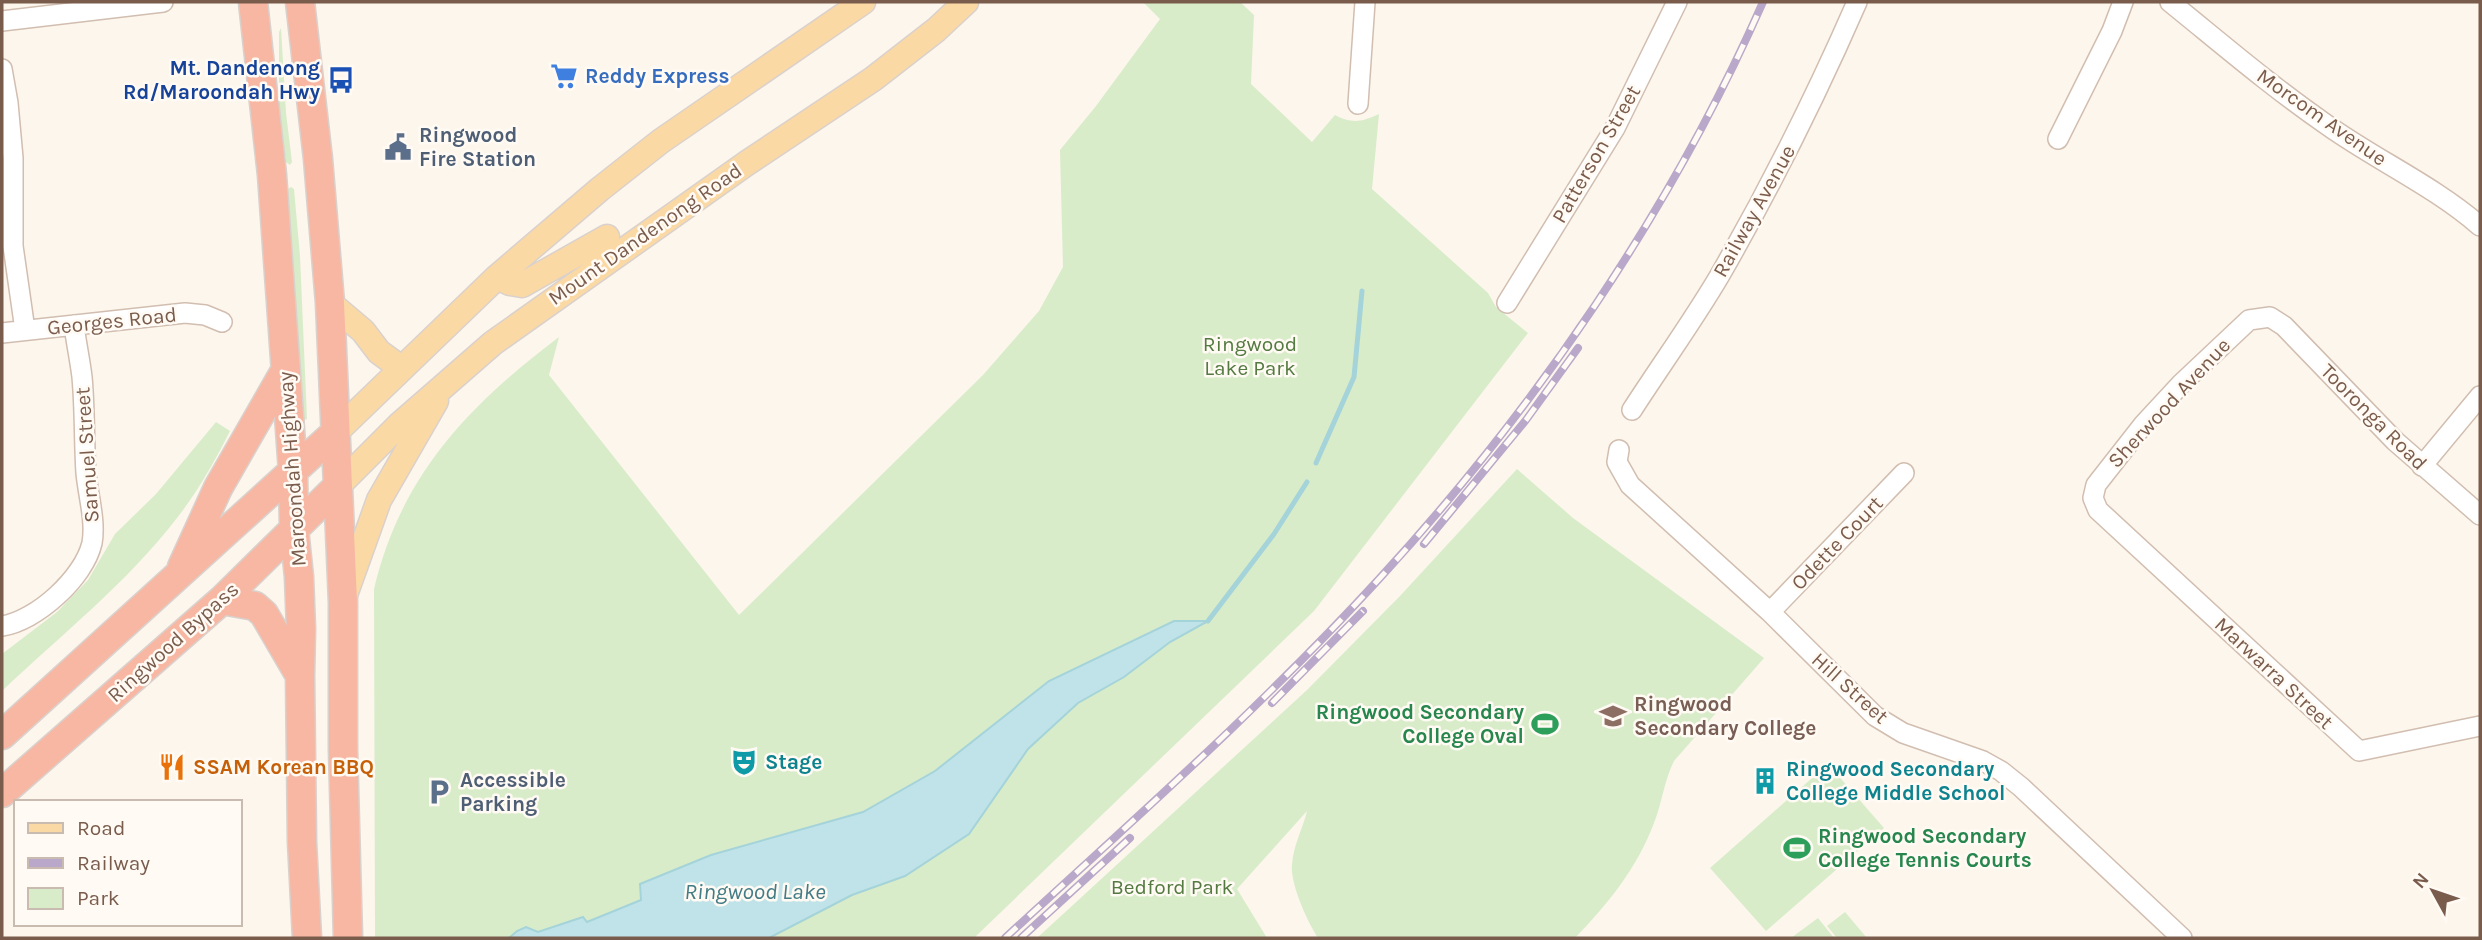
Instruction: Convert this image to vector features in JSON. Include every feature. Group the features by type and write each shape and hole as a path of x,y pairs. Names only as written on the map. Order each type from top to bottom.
{"highway":[{"name":"Maroondah Highway","path":"253,2 272,175 293,472 293,529 301,616 307,938"},
{"name":"Maroondah Highway","path":"300,2 318,159 330,303 343,602 343,749 348,938"},
{"path":"176,579 218,488 285,371"},
{"path":"2,735 335,433"},
{"name":"Ringwood Bypass","path":"2,793 222,600 338,486"},
{"path":"222,600 255,606 264,614 300,675"},
{"path":"304,889 347,888"}],"main road":[{"path":"335,433 497,277 600,189 661,141 863,2"},
{"name":"Mount Dandenong Road","path":"338,486 471,360 523,320 893,64 966,2"},
{"path":"600,189 595,220 598,230 607,237 635,243"},
{"path":"497,277 510,284 522,285 607,237"},
{"path":"330,303 363,331 379,352 401,368"},
{"path":"343,602 379,500 447,382"}],"street":[{"path":"2,21 163,2"},
{"path":"1358,104 1365,2"},
{"name":"Patterson Street","path":"1507,303 1615,128 1677,2"},
{"name":"Railway Avenue","path":"1632,410 1718,277 1779,169 1816,95 1857,2"},
{"path":"2058,139 2112,31 2123,2"},
{"name":"Morcom Avenue","path":"2170,2 2329,127 2480,226"},
{"path":"2,69 13,158 13,246 25,330"},
{"name":"Georges Road","path":"2,332 185,313 205,315 222,322"},
{"name":"Tooronga Road","path":"2270,317 2284,326 2421,466 2480,515"},
{"name":"Sherwood Avenue","path":"2098,510 2093,498 2096,485 2143,425 2181,384 2249,320 2270,317"},
{"name":"Samuel Street","path":"2,626 15,624 28,617 57,595 80,569 92,542 83,432 82,379 74,325"},
{"path":"2421,466 2480,396"},
{"name":"Hill Street","path":"1619,450 1617,462 1630,485 1770,612 1875,716 1903,733 1983,761 2001,771 2182,938"},
{"name":"Odette Court","path":"1770,612 1904,473"},
{"name":"Marwarra Street","path":"2098,510 2359,751 2480,726"}],"green space":[{"name":"Ringwood Lake Park","path":"1143,2 1240,2 1254,15 1251,84 1312,142 1335,115 1357,121 1379,114 1372,189 1488,293 1496,307 1528,333 1314,611 974,938 375,938 374,589 386,548 402,511 443,446 496,389 559,337 549,375 739,615 983,375 1039,311 1063,267 1060,150 1160,19"},
{"path":"281,28 292,162 290,165 286,162 279,115"},
{"path":"288,189 294,189 300,256 307,419 301,421"},
{"path":"216,422 230,431 206,476 158,542 115,587 2,691 2,654 57,612 88,580 115,534 156,494"},
{"name":"Ringwood Secondary College Oval","path":"1517,469 1573,518 1764,658 1674,761 1654,823 1639,855 1610,899 1575,938 1318,938 1301,903 1292,873 1294,851 1307,811 1237,889 1267,938 1037,938 1307,690 1400,596"},
{"name":"Ringwood Secondary College Tennis Courts","path":"1828,764 1884,828 1766,931 1710,868"},
{"path":"1845,912 1867,938 1837,938 1827,926"},
{"path":"1818,918 1834,938 1791,938"}],"water":[{"name":"Ringwood Lake","path":"1174,621 1208,621 1170,642 1124,677 1078,703 1028,749 969,834 905,876 852,895 769,938 509,938 526,927 538,932 583,917 587,922 641,900 640,884 711,855 863,812 935,771 1049,681"}],"waterway":[{"path":"1316,463 1354,377 1362,291"},
{"path":"1208,621 1274,534 1307,482"}],"railway":[{"path":"1005,938 1196,763 1289,673 1379,579 1492,447 1595,306 1642,232 1686,157 1763,2"},
{"path":"1424,544 1526,420 1578,348"},
{"path":"1272,703 1363,611"},
{"path":"1021,938 1130,838"}],"place":[{"name":"Reddy Express","path":"564,76"},
{"name":"Mt. Dandenong Rd/Maroondah Hwy","path":"341,80"},
{"name":"Ringwood Fire Station","path":"398,147"},
{"name":"Ringwood Secondary College","path":"1613,716"},
{"name":"Ringwood Secondary College Oval","path":"1545,724"},
{"name":"Stage","path":"744,762"},
{"name":"SSAM Korean BBQ","path":"172,767"},
{"name":"Ringwood Secondary College Middle School","path":"1765,781"},
{"name":"Accessible Parking","path":"439,792"},
{"name":"Ringwood Secondary College Tennis Courts","path":"1797,848"}],"park label":[{"name":"Bedford Park","path":"1172,887"}]}
